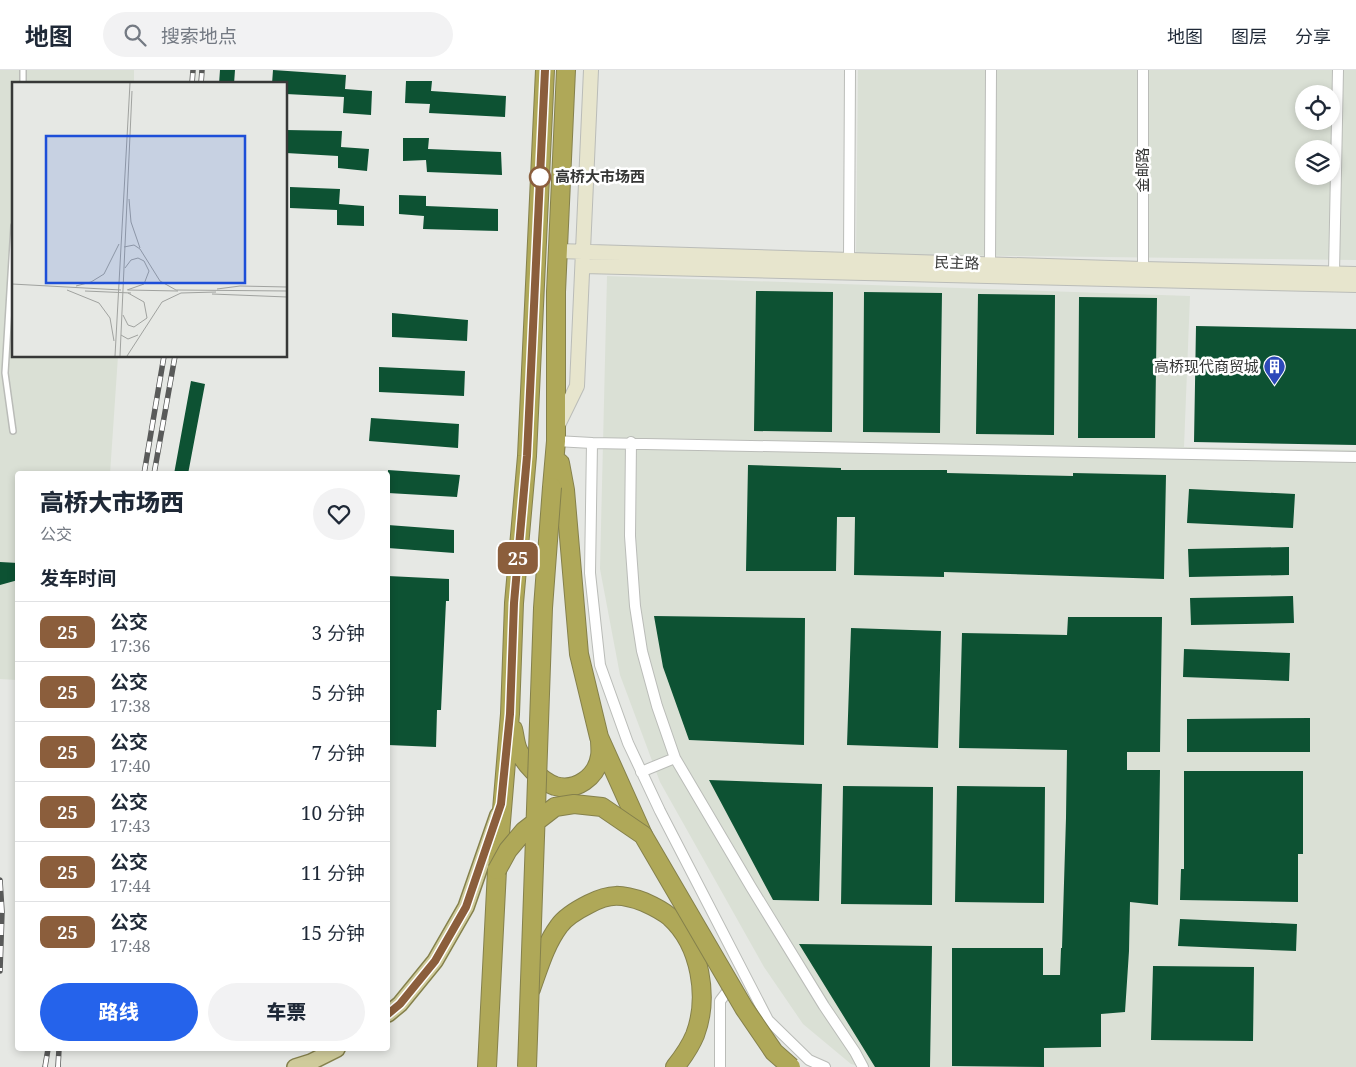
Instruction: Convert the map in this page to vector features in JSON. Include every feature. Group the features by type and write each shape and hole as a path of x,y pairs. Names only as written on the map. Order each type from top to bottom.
{"highway":[{"path":"487,1067 501,804 510,714 514,603 527,456 545,70"},
{"path":"510,714 518,750 528,765 554,785 569,788 590,777 597,767 601,754 599,737 579,654 558,489 556,434 558,251 566,70"},
{"path":"528,1067 543,608 558,489"},
{"path":"599,737 643,835 744,1008 774,1052 791,1067"},
{"path":"497,870 508,850 524,830 555,806 574,804 602,806 643,835"},
{"path":"530,992 548,942 560,924 578,909 603,896 628,896 655,907 671,918 684,936 695,955 701,986 700,1009 695,1034 685,1055 675,1067"}],"main road":[{"path":"390,1012 400,1004 435,961 466,907 501,804"},
{"path":"295,1067 311,1062 333,1051"}],"street":[{"path":"591,70 577,386 556,434 592,443 631,442 1356,457"},
{"path":"849,260 850,70"},
{"path":"990,264 991,70"},
{"name":"金邮路","path":"1143,70 1143,269"},
{"path":"1334,273 1338,70"},
{"name":"民主路","path":"558,251 1356,274"},
{"name":"民主路","path":"583,266 1356,284"},
{"path":"631,442 630,536 635,606 642,651 656,706 675,758 751,887 824,1006 855,1052 862,1067"},
{"path":"592,443 590,573 600,665 628,743 660,812 768,1020 809,1060 825,1067"},
{"path":"641,772 675,758"},
{"path":"720,1067 720,1001 743,971"}],"lane":[{"path":"12,259 5,373 13,432"}],"shaded area":[{"path":"0,70 134,70 134,82 12,82 12,358 118,358 110,471 15,471 15,680 0,679"},
{"path":"858,70 1356,70 1356,260 856,254"},
{"path":"607,276 1190,296 1184,447 1356,450 1356,1067 863,1067 851,1064 803,1024 764,967 660,782 620,675 600,569"}],"building":[{"path":"220,70 235,70 234,82 219,82"},
{"path":"273,70 346,75 345,89 372,91 371,115 343,113 344,97 288,94 288,82 272,82"},
{"path":"406,81 432,81 431,91 506,96 505,117 429,113 430,104 405,103"},
{"path":"288,130 342,131 341,147 369,149 367,171 338,168 338,156 288,153"},
{"path":"403,138 429,138 428,149 501,152 502,175 427,172 426,160 403,161"},
{"path":"290,187 340,189 339,204 364,206 364,226 337,225 337,210 290,208"},
{"path":"399,195 426,196 426,206 498,209 498,231 423,229 424,216 399,214"},
{"path":"756,291 833,292 832,432 754,431"},
{"path":"864,292 942,293 940,433 863,432"},
{"path":"978,294 1055,295 1054,435 976,434"},
{"path":"1079,297 1157,298 1155,438 1078,438"},
{"path":"392,313 468,320 467,341 392,337"},
{"name":"高桥现代商贸城","path":"1196,326 1356,329 1356,445 1194,442"},
{"path":"379,367 465,371 464,396 379,392"},
{"path":"191,381 205,384 189,471 175,471"},
{"path":"371,418 459,424 458,448 369,441"},
{"path":"748,465 841,468 841,470 947,470 947,473 1073,476 1073,473 1166,475 1164,579 944,572 944,577 854,575 855,517 837,517 836,571 746,571"},
{"path":"388,470 460,475 457,497 390,493 390,471"},
{"path":"1189,489 1295,494 1293,528 1187,523"},
{"path":"390,525 454,530 454,553 390,548"},
{"path":"1289,547 1289,575 1189,577 1188,549"},
{"path":"0,562 15,563 15,581 0,585"},
{"path":"390,576 449,579 449,601 446,601 441,710 437,710 436,747 390,745"},
{"path":"1293,596 1294,623 1191,625 1190,598"},
{"path":"654,616 805,618 804,745 689,740 663,667"},
{"path":"1068,617 1162,617 1160,752 1127,752 1127,770 1160,770 1158,905 1130,902 1125,1012 1101,1014 1101,1047 1044,1048 1044,1067 952,1066 952,948 1043,948 1043,975 1060,975 1066,818 1067,750 959,748 962,633 1067,635"},
{"path":"851,628 941,631 938,748 847,745"},
{"path":"1184,649 1290,653 1289,681 1183,677"},
{"path":"1310,718 1310,752 1187,752 1187,719"},
{"path":"1184,771 1303,771 1303,854 1298,854 1298,902 1180,900 1181,869 1184,869"},
{"path":"709,780 822,784 819,901 773,900"},
{"path":"843,786 933,787 932,905 841,904"},
{"path":"957,786 1045,787 1044,903 955,902"},
{"path":"1180,919 1297,924 1296,951 1178,946"},
{"path":"799,944 932,946 930,1067 875,1067"},
{"path":"1153,966 1254,967 1253,1041 1151,1040"}],"railway":[{"path":"192,82 193,70"},
{"path":"201,82 202,70"},
{"path":"145,471 164,358"},
{"path":"155,471 175,358"},
{"path":"0,880 2,912 0,971"},
{"path":"45,1067 48,1051"},
{"path":"58,1067 59,1051"}],"bus line":[{"name":"25","path":"390,1012 400,1004 435,961 466,907 501,804 510,714 514,603 527,456 545,70"}],"place":[{"name":"高桥大市场西","path":"540,177"},
{"name":"高桥现代商贸城","path":"1275,386"}]}
